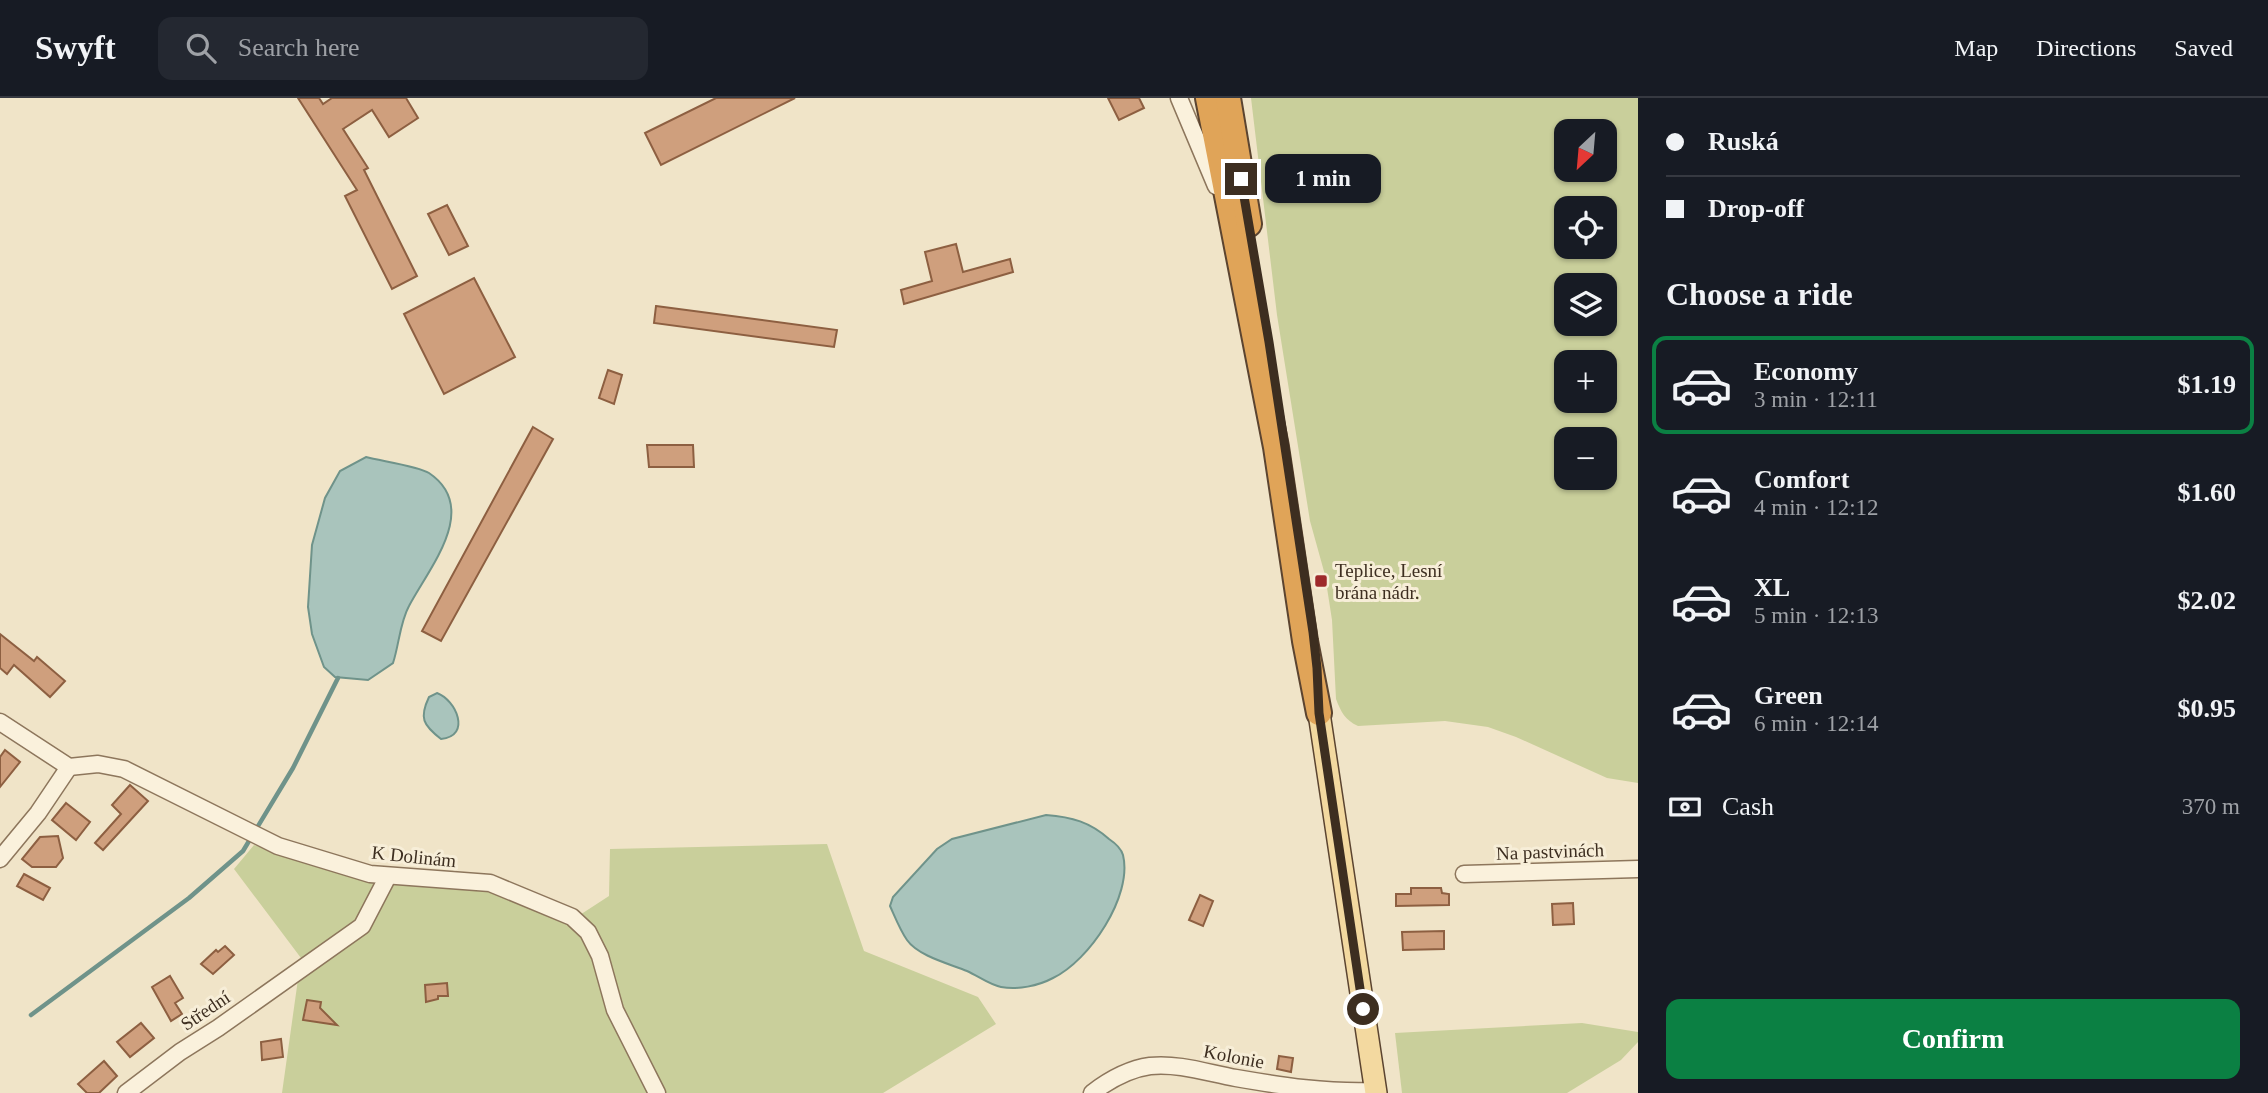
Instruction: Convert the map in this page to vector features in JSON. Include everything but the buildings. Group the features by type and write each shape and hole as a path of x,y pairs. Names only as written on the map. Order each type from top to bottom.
{"highway":[{"path":"1208,98 1275,435 1305,640 1319,713"},
{"path":"1228,98 1269,342 1312,627 1319,713"}],"main road":[{"path":"1319,713 1376,1092"}],"street":[{"path":"1179,98 1215,183 1237,246"},
{"path":"0,722 69,767 38,813 0,859"},
{"name":"K Dolinám","path":"69,767 98,764 124,769 278,846 370,874 491,883 572,917 588,932 600,956 615,1010 657,1093"},
{"name":"Na pastvinách","path":"1464,874 1638,869"},
{"name":"Střední","path":"126,1093 180,1052 362,926 388,876"},
{"name":"Kolonie","path":"1092,1093 1113,1078 1149,1066 1178,1066 1280,1086 1376,1092"}],"green space":[{"path":"1251,98 1638,98 1638,783 1607,778 1488,727 1445,721 1358,726 1350,721 1336,699 1332,620 1325,575 1310,521 1277,315"},
{"path":"827,844 864,951 978,997 996,1024 883,1093 282,1093 301,958 234,869 254,845 373,883 488,890 569,922 609,896 610,849"},
{"path":"1582,1023 1638,1032 1638,1042 1621,1060 1567,1093 1402,1093 1395,1033"}],"water":[{"path":"366,457 424,470 444,487 451,503 451,520 446,538 406,612 393,663 368,680 335,677 324,667 312,634 308,607 312,545 325,498 340,471"},
{"path":"437,693 450,703 458,718 456,732 441,739 424,721 424,710 429,697"},
{"path":"1046,815 1088,824 1116,844 1123,855 1124,871 1115,907 1105,926 1081,957 1067,970 1047,981 1028,987 1008,988 935,959 912,946 890,906 893,897 937,849 952,839"}],"waterway":[{"path":"31,1015 189,898 243,851 293,768 338,678"}],"place":[{"name":"Teplice, Lesní brána nádr.","path":"1321,581"}],"route":[{"path":"1241,179 1313,632 1324,751 1363,1009"}]}
